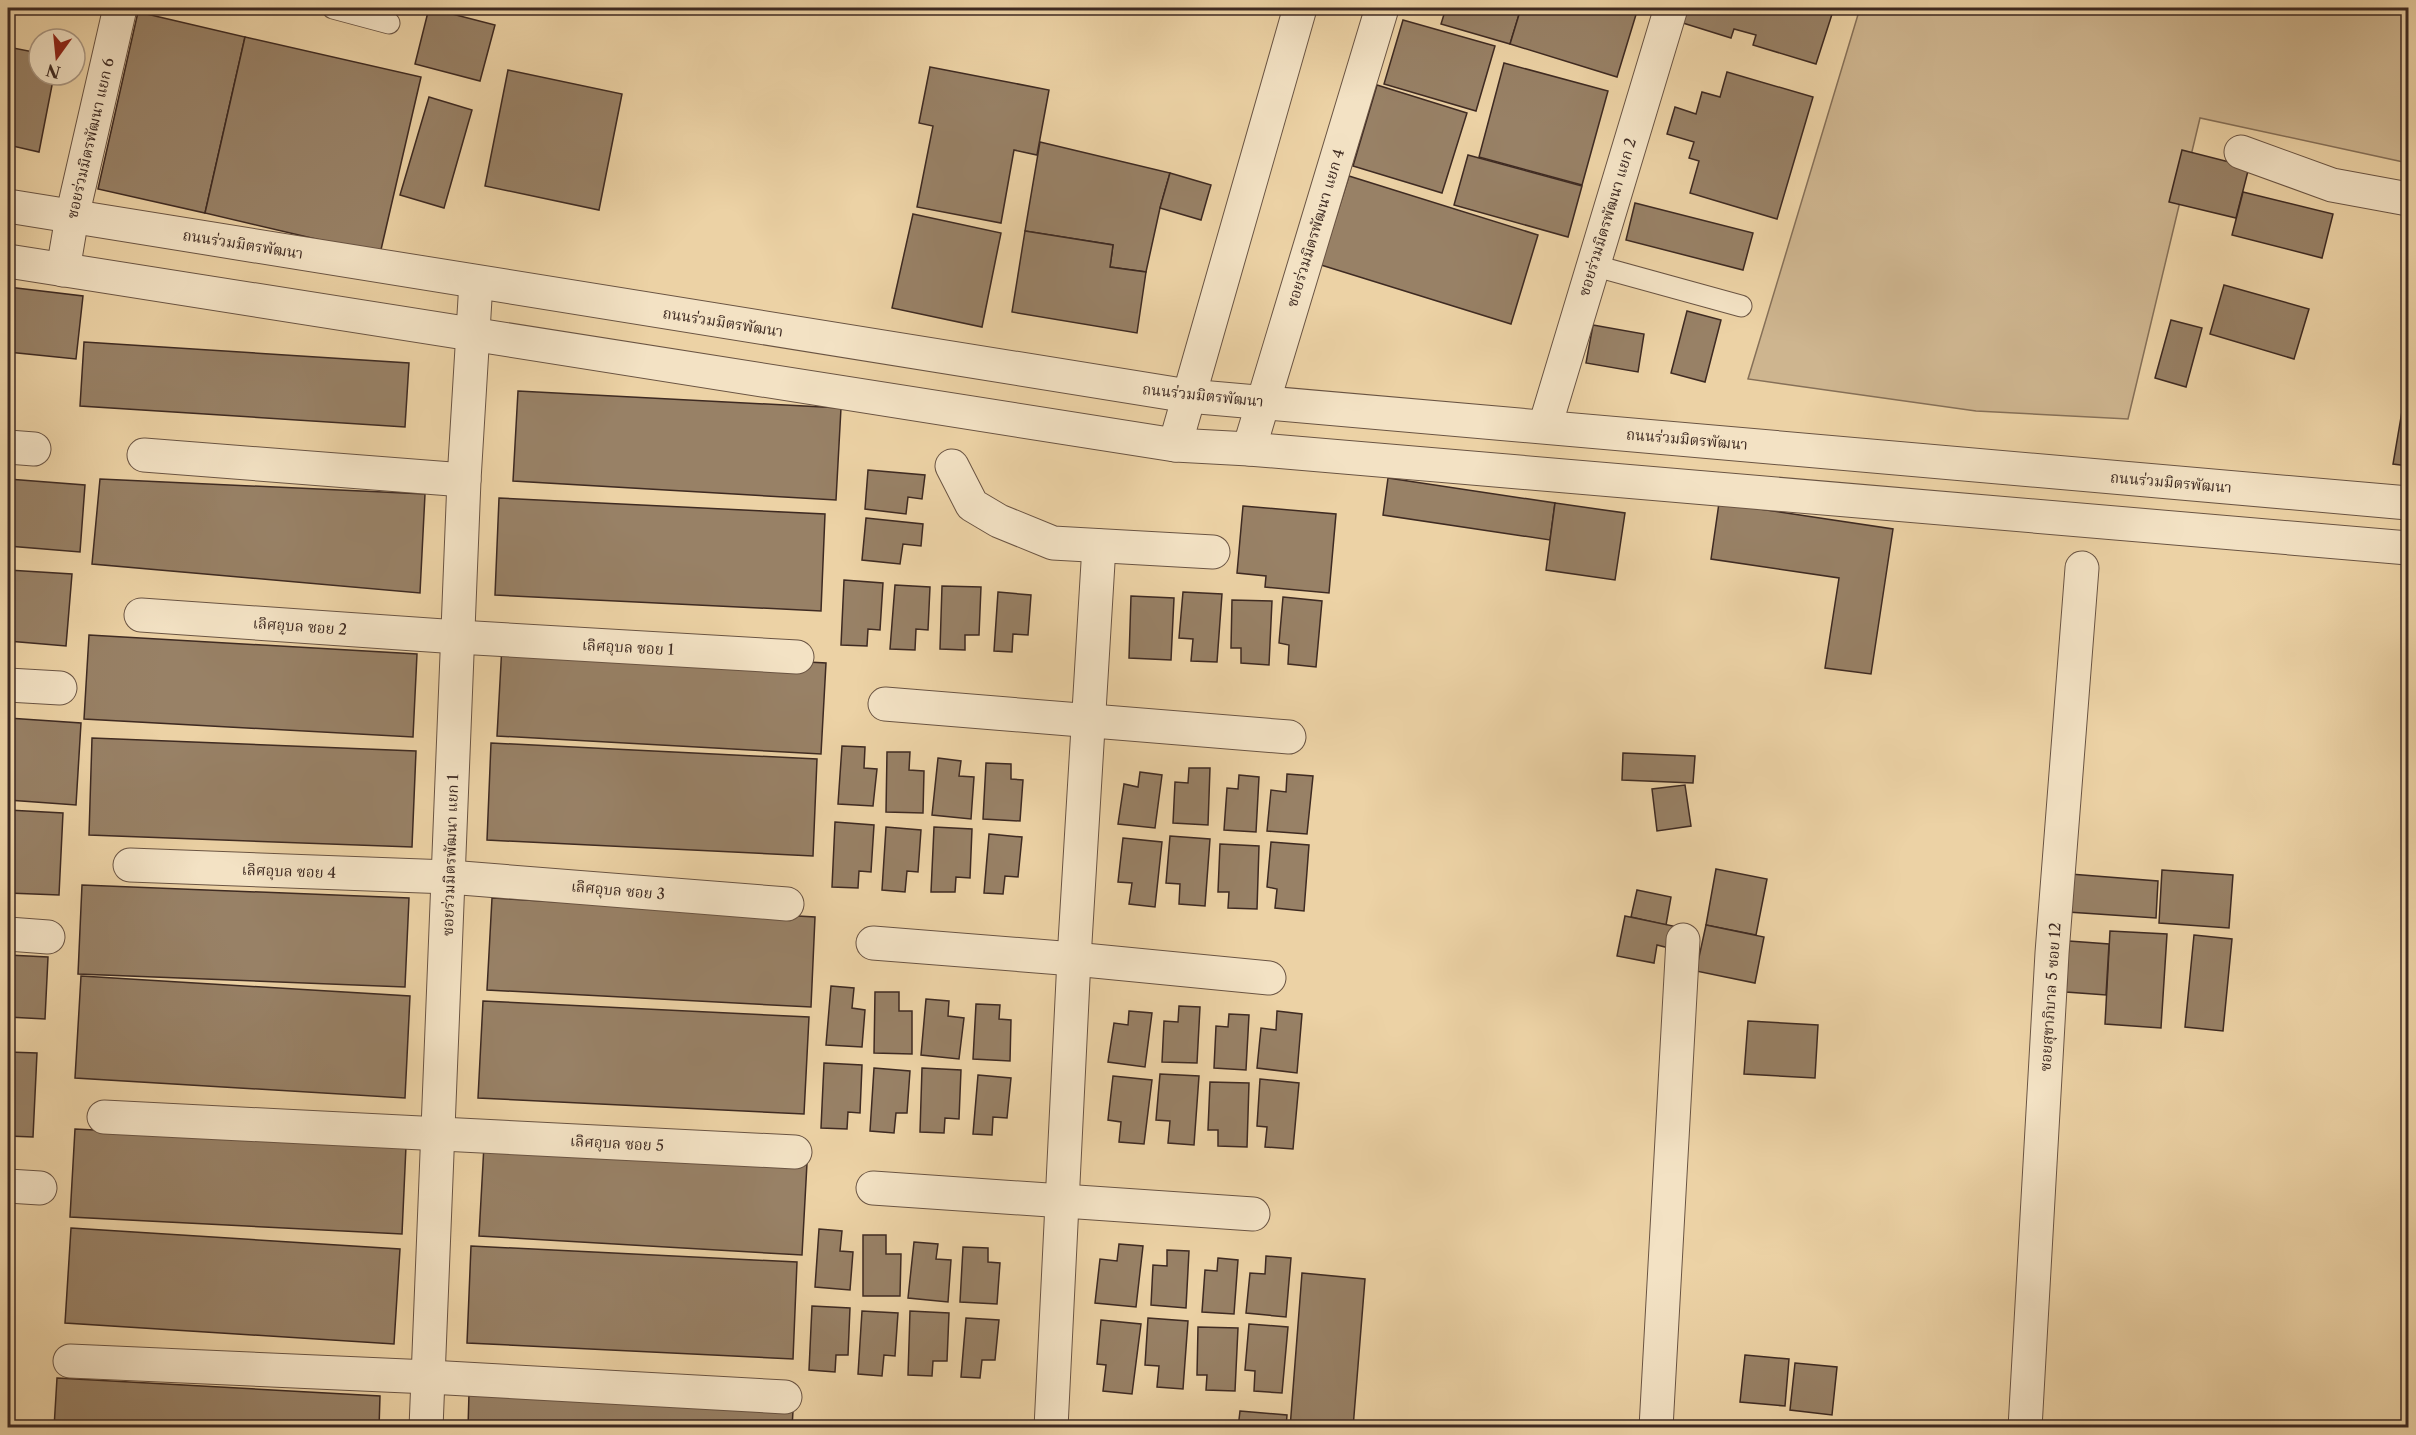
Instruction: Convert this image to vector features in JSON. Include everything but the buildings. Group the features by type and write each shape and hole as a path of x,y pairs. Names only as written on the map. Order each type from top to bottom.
{"street":[{"name":"ซอยร่วมมิตรพัฒนา แยก 6","path":"63,270 72,217 120,8"},
{"path":"1175,445 1300,8"},
{"name":"ซอยร่วมมิตรพัฒนา แยก 4","path":"1249,450 1382,8"},
{"name":"ซอยร่วมมิตรพัฒนา แยก 2","path":"1545,426 1671,8"},
{"path":"2241,152 2332,184 2409,199"},
{"name":"ถนนร่วมมิตรพัฒนา","path":"8,206 1188,396 2409,503"},
{"path":"8,261 1175,445 2409,549"},
{"name":"ซอยร่วมมิตรพัฒนา แยก 1","path":"426,1428 464,480 477,282"},
{"path":"144,455 464,480"},
{"path":"952,466 972,505 999,521 1053,543 1213,552"},
{"path":"1051,1428 1074,959 1099,546"},
{"name":"ซอยสุขาภิบาล 5 ซอย 12","path":"2025,1428 2053,941 2082,568"},
{"name":"เลิศอุบล ซอย 2","path":"141,615 459,638"},
{"name":"เลิศอุบล ซอย 1","path":"459,638 797,657"},
{"path":"8,685 60,688"},
{"path":"885,704 1289,737"},
{"name":"เลิศอุบล ซอย 4","path":"130,865 449,877"},
{"name":"เลิศอุบล ซอย 3","path":"449,877 787,904"},
{"path":"8,934 48,937"},
{"path":"1656,1428 1683,940"},
{"path":"873,944 1074,959 1269,978"},
{"name":"เลิศอุบล ซอย 5","path":"104,1117 795,1152"},
{"path":"8,1186 40,1188"},
{"path":"873,1188 1253,1214"},
{"path":"70,1361 785,1396"}],"lane":[{"path":"333,8 389,23"},
{"path":"1592,265 1741,306"}],"shaded area":[{"path":"1860,8 2408,8 2408,163 2200,118 2128,419 1976,411 1748,379"}]}
